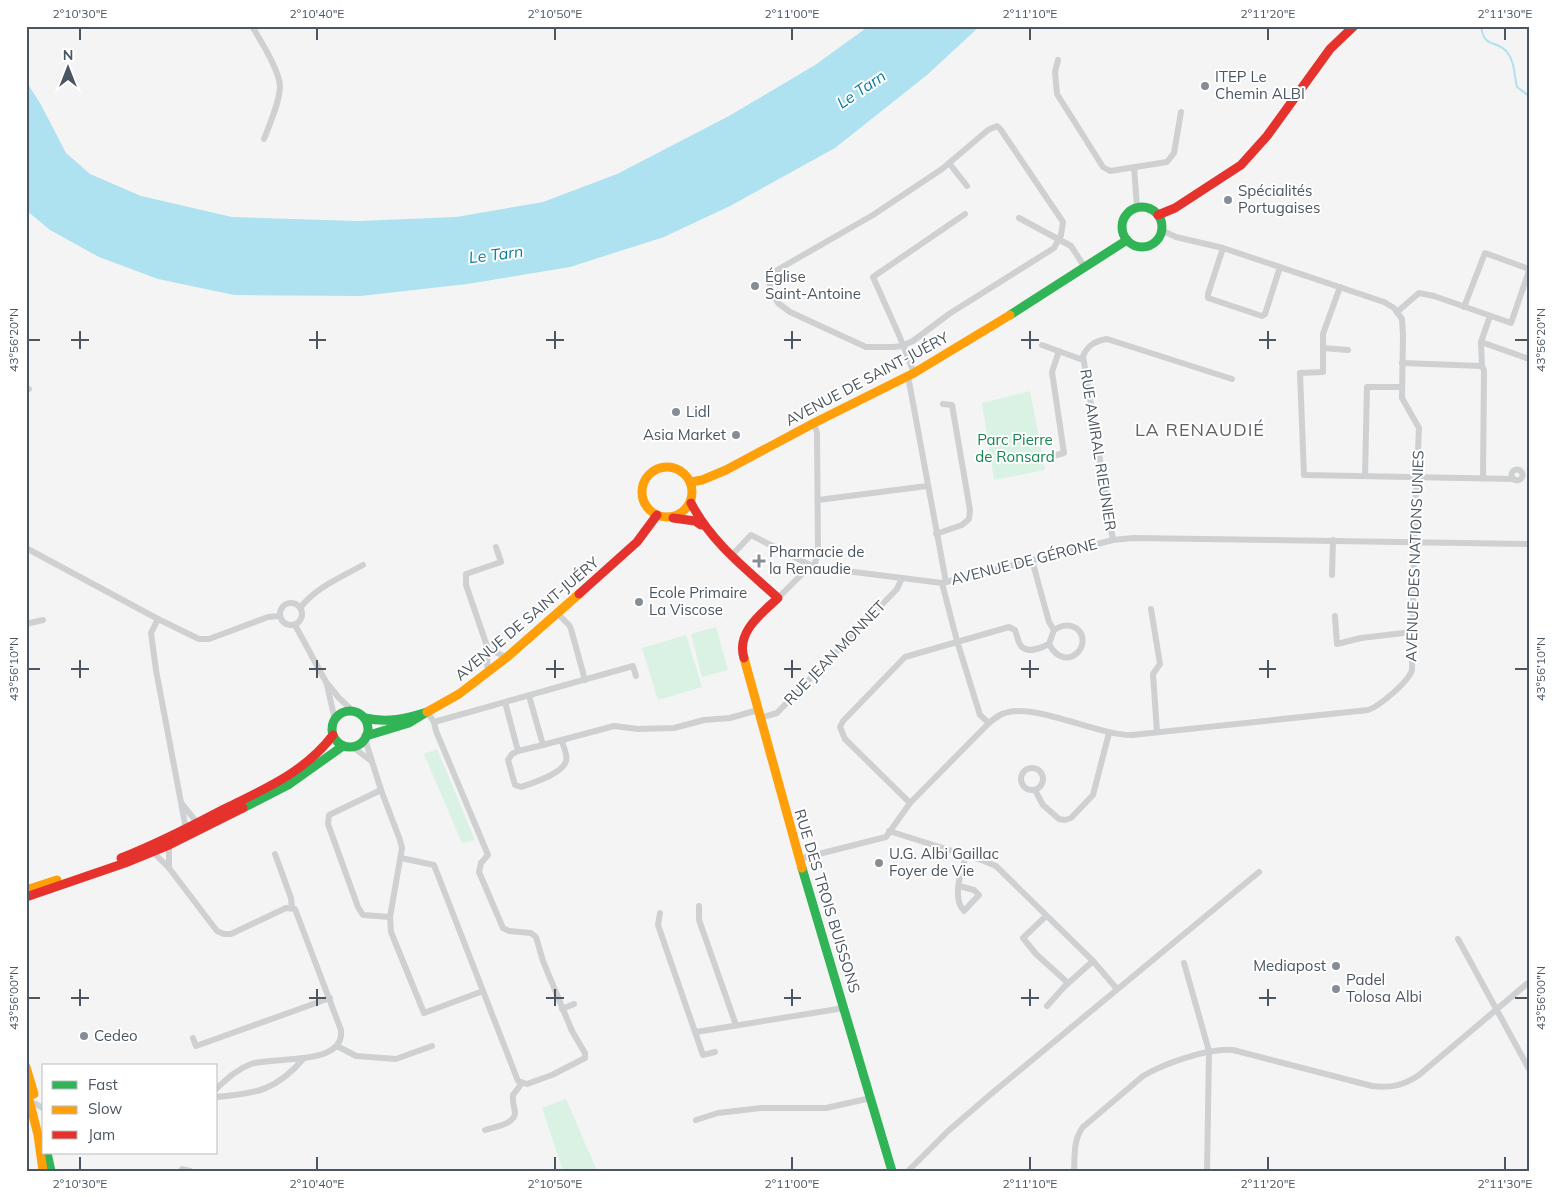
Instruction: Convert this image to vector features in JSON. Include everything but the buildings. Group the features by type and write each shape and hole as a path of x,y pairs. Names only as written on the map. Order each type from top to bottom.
{"main road":[{"path":"1158,215 1175,208 1241,165 1267,136 1330,49 1354,26"},
{"path":"1137,207 1149,208 1158,215 1161,230 1159,236 1150,244 1138,246 1127,240 1123,234 1123,220 1131,210 1137,207"},
{"name":"AVENUE DE SAINT-JUÉRY","path":"691,482 714,476 814,423 911,375 1127,240"},
{"path":"671,518 686,510 691,503 693,494 691,482 682,472 669,467 654,470 649,475 642,489 645,505 656,516 671,518 695,520 778,598"},
{"path":"691,503 695,513 709,532"},
{"name":"AVENUE DE SAINT-JUÉRY","path":"366,737 403,725 458,694 490,671 637,542 656,516"},
{"name":"RUE DES TROIS BUISSONS","path":"778,598 748,629 742,638 741,648 799,859 892,1171"},
{"path":"353,710 365,718 368,727 366,737 362,743 353,747 343,746 333,735 332,730 335,720 341,713 353,710"},
{"name":"AVENUE DE SAINT-JUÉRY","path":"365,718 392,722 427,712"},
{"path":"26,890 124,857 198,824 287,777 318,755 333,735"},
{"path":"26,898 169,845 288,785 343,746"},
{"path":"26,1067 40,1106 42,1122"},
{"path":"26,1088 38,1135 43,1171"},
{"path":"47,1154 51,1171"}],"street":[{"path":"252,26 272,62 280,85 276,108 264,139"},
{"path":"1058,60 1055,72 1057,94 1103,167 1110,171 1167,162 1174,154 1181,112"},
{"path":"997,126 1063,222 1061,235 1058,240 1054,248 902,346 866,347 790,312 778,303 770,287 769,277 772,273 873,215 949,163 988,130 997,126"},
{"path":"949,163 967,186"},
{"path":"1134,167 1137,207"},
{"path":"965,214 873,277 902,346 911,375 927,486 944,583 957,641 980,715 989,723"},
{"path":"1019,218 1071,246 1084,266"},
{"path":"1161,230 1176,236 1223,248 1384,302 1397,312 1419,293 1434,296 1464,307 1511,323 1529,270 1485,253 1464,307"},
{"path":"1223,248 1208,298 1262,316 1265,314 1280,267"},
{"path":"1340,287 1323,334 1323,372 1300,373 1304,475 1514,479"},
{"name":"AVENUE DES NATIONS UNIES","path":"889,831 910,803 989,723 1005,712 1026,711 1109,733 1132,735 1371,709 1410,676 1412,670 1414,542 1419,428 1402,398 1402,319 1397,312"},
{"path":"1484,478 1484,370 1482,366 1481,342 1490,316"},
{"name":"RUE AMIRAL RIEUNIER","path":"1114,540 1083,360 1087,348 1096,341 1107,340 1232,379"},
{"path":"1481,342 1529,359"},
{"name":"RUE AMIRAL RIEUNIER","path":"1042,345 1083,360"},
{"path":"1323,348 1348,350"},
{"path":"1049,457 1064,453 1052,372 1059,351"},
{"path":"1402,363 1482,366"},
{"path":"1365,476 1367,387 1401,387"},
{"path":"936,534 962,525 969,519 970,510 952,405 944,404"},
{"path":"778,598 805,571 814,567 818,552 817,433 814,423"},
{"path":"818,500 927,486"},
{"name":"AVENUE DE GÉRONE","path":"732,555 751,535 814,567 944,583 1114,540 1133,538 1529,544"},
{"path":"1332,540 1332,575"},
{"path":"490,671 487,666 488,649 466,585 466,574 501,562 496,547"},
{"path":"26,548 199,639 209,639 268,616 280,616"},
{"path":"1032,560 1048,622 1054,630"},
{"path":"295,625 302,617 300,608 307,598 319,589 363,565"},
{"name":"RUE JEAN MONNET","path":"518,752 614,726 638,729 674,728 704,720 777,713 897,589 902,578"},
{"path":"295,625 286,624 280,616 281,610 287,604 293,604 300,608"},
{"path":"1151,609 1160,664 1153,674 1157,732"},
{"path":"557,612 571,629 585,680"},
{"path":"1334,616 1337,644 1361,638 1412,632"},
{"path":"158,619 151,633 156,670 186,829"},
{"path":"26,624 43,620"},
{"path":"295,625 326,682 339,698 353,710"},
{"path":"910,803 845,739 840,727 842,721 905,657 1009,627 1015,630 1020,645 1031,650 1049,644 1054,630 1065,625 1073,626 1078,630 1083,640 1081,649 1073,656 1067,658 1056,654 1049,644"},
{"path":"488,649 494,653 502,654 506,658"},
{"path":"434,722 633,666 636,676"},
{"path":"326,682 335,720"},
{"path":"529,696 543,745"},
{"path":"505,702 518,752 512,754 508,760 515,785 521,787 546,779 565,763 566,758 562,741"},
{"path":"401,858 434,865 516,1077 522,1083 527,1084 552,1075 585,1058 585,1053 562,1009 536,938 531,933 509,931 500,925 479,872 480,863 488,855 436,731 434,722 427,712"},
{"path":"1035,790 1043,805 1058,818 1065,820 1071,818 1093,795 1109,733"},
{"path":"366,737 371,761 402,848 390,917 391,932 424,1013 483,991"},
{"path":"353,747 371,761"},
{"path":"381,790 329,815 328,824 358,907 363,915 390,917"},
{"path":"182,804 198,824"},
{"path":"799,859 886,837 889,831 996,866 1093,961 1117,989"},
{"path":"169,845 169,868"},
{"path":"153,852 169,868 217,931 224,934 231,934 286,908 292,908 297,912 341,1030 340,1040 331,1051 304,1058 252,1064 231,1076 218,1087"},
{"path":"275,854 291,898 292,908"},
{"path":"959,886 966,855"},
{"path":"908,1171 948,1130 1259,872"},
{"path":"699,906 700,920 736,1025"},
{"path":"660,913 658,925 703,1055 715,1052"},
{"path":"1046,916 1023,938 1036,954 1068,983"},
{"path":"1458,938 1529,1069"},
{"path":"1047,1006 1068,983 1093,961"},
{"path":"1184,963 1209,1051 1206,1171"},
{"path":"1074,1171 1075,1141 1083,1127 1154,1070 1209,1051 1233,1050 1372,1086 1392,1087 1401,1085 1419,1075 1529,982"},
{"path":"193,1038 196,1046 330,998"},
{"path":"562,1009 574,1004"},
{"path":"696,1032 844,1008"},
{"path":"337,1046 356,1056 396,1059 432,1046"},
{"path":"218,1097 261,1091 275,1085 304,1058"},
{"path":"485,1130 512,1121 515,1117 512,1095 522,1083"},
{"path":"696,1120 718,1113 761,1108 826,1108 871,1098"},
{"path":"182,1169 190,1171"}],"green space":[{"name":"Parc Pierre de Ronsard","path":"1030,391 1045,470 994,480 982,403"},
{"path":"716,627 728,670 702,677 691,634"},
{"path":"686,635 702,687 658,700 642,648"},
{"path":"437,749 475,840 462,843 424,754"},
{"path":"566,1099 597,1171 563,1171 542,1108"}],"water":[{"name":"Le Tarn","path":"869,26 980,26 927,75 835,148 730,206 664,237 570,267 467,284 361,296 234,295 158,279 99,257 50,230 26,210 26,81 40,103 66,153 90,174 141,196 232,217 358,221 456,217 543,202 617,174 729,116 815,65"}],"waterway":[{"path":"1481,26 1485,38 1503,48 1510,56 1517,87 1529,96"}],"traffic: fast":[{"path":"1142,207 1156,213 1162,227 1156,241 1142,247 1128,241 1122,227 1128,213 1142,207"},
{"path":"1010,315 1127,240"},
{"path":"350,711 357,712 363,716 367,722 368,729 367,736 363,742 357,746 350,747 343,746 337,742 333,736 332,729 333,722 337,716 343,712 350,711"},
{"path":"365,718 396,720 427,712 409,723 366,736"},
{"path":"243,808 288,785 343,746"},
{"path":"802,868 892,1171"},
{"path":"47,1154 51,1171"}],"traffic: slow":[{"path":"691,482 702,480 726,470 914,373 1010,315"},
{"path":"662,467 672,467 685,474 692,487 692,492 692,497 685,510 672,517 662,517 653,513 646,506 642,497 642,487 646,478 653,471 662,467"},
{"path":"427,712 459,694 506,658 579,594"},
{"path":"744,658 802,868"},
{"path":"26,890 57,880"},
{"path":"26,1067 34,1094"},
{"path":"26,1088 38,1135 43,1171"}],"traffic: jam":[{"path":"1158,215 1175,208 1241,165 1267,136 1330,49 1354,26"},
{"path":"691,503 719,543 778,598 758,617 747,632 742,649 744,658"},
{"path":"579,594 637,542 657,515"},
{"path":"673,518 695,521 701,525"},
{"path":"121,858 173,835 283,778 310,759 333,735"},
{"path":"26,897 125,863 169,845 243,808"}],"place":[{"name":"ITEP Le Chemin ALBI","path":"1205,86"},
{"name":"Spécialités Portugaises","path":"1228,200"},
{"name":"Église Saint-Antoine","path":"755,286"},
{"name":"Lidl","path":"676,412"},
{"name":"Asia Market","path":"736,435"},
{"name":"Pharmacie de la Renaudie","path":"759,561"},
{"name":"Ecole Primaire La Viscose","path":"639,602"},
{"name":"U.G. Albi Gaillac Foyer de Vie","path":"879,863"},
{"name":"Mediapost","path":"1336,966"},
{"name":"Padel Tolosa Albi","path":"1336,989"},
{"name":"Cedeo","path":"84,1036"}],"district":[{"name":"LA RENAUDIÉ","path":"1200,430"}]}
